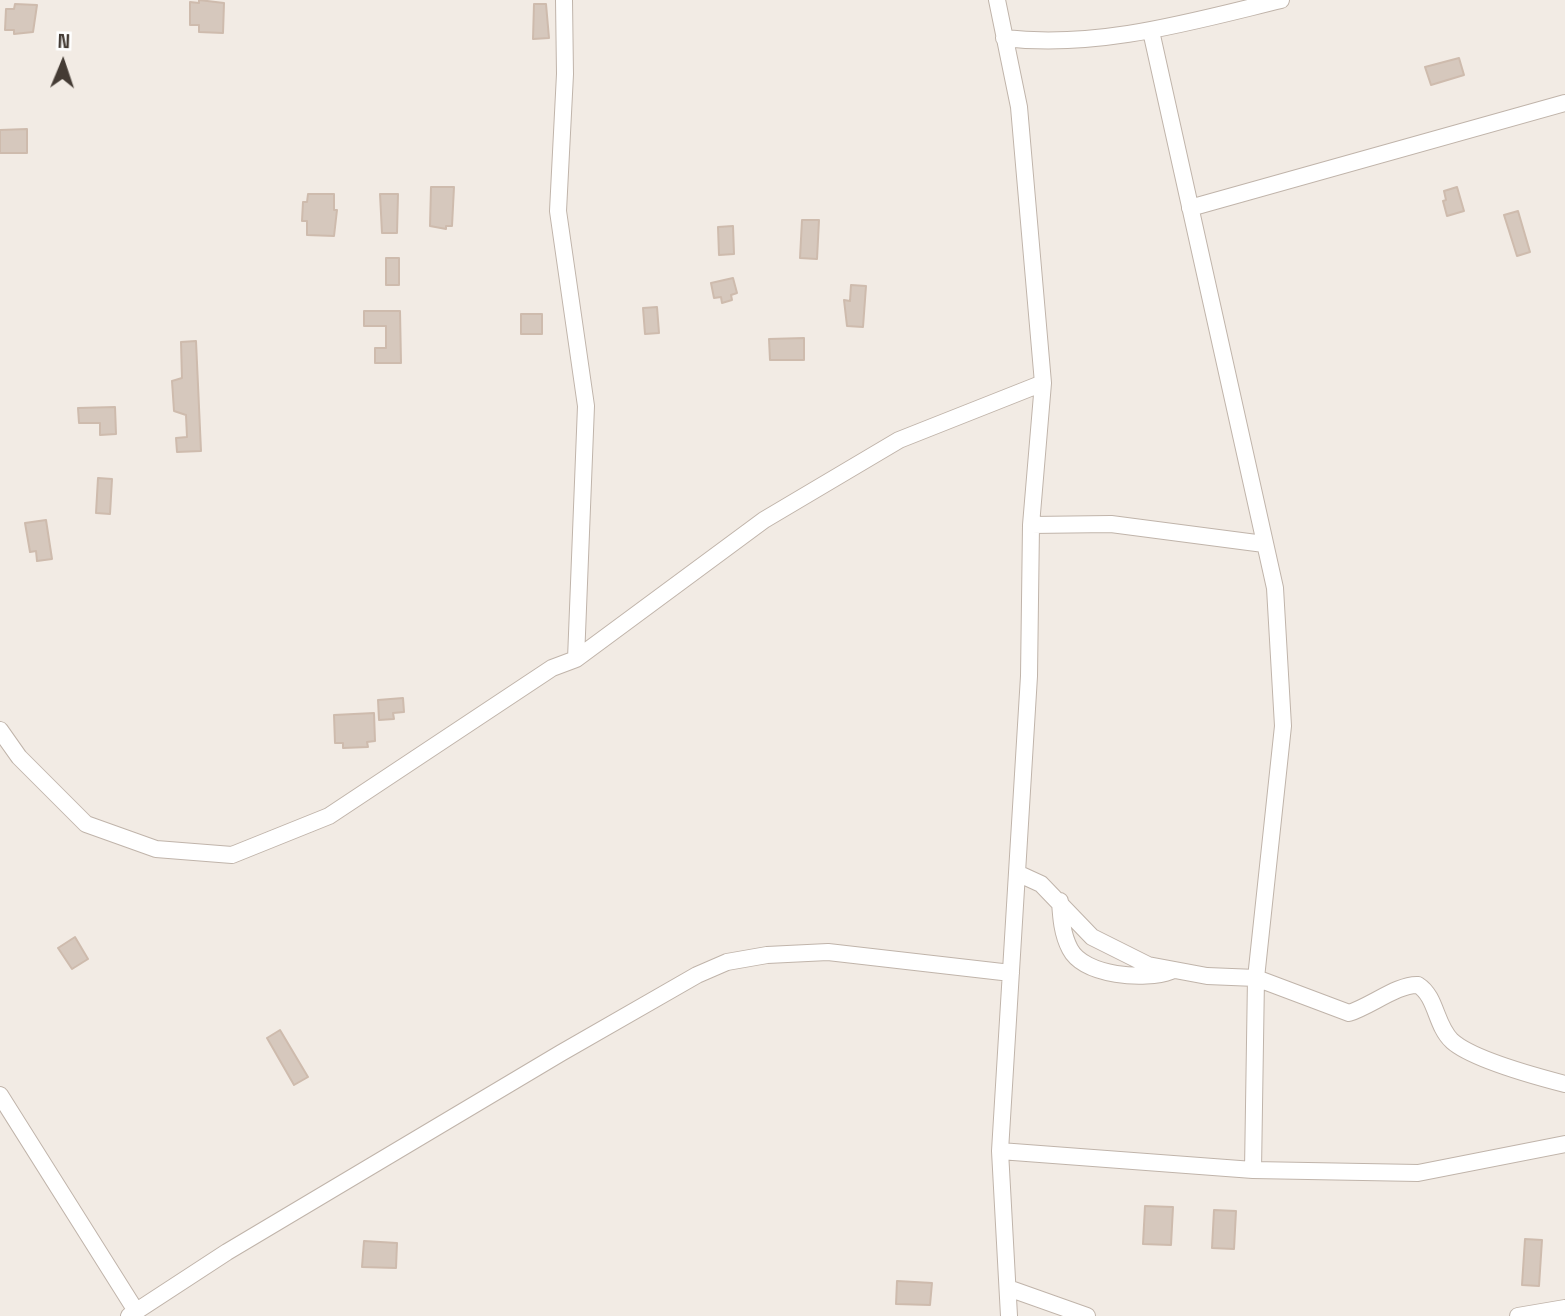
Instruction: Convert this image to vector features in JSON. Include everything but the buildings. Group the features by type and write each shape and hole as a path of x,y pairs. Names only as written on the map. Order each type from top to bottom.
{"street":[{"path":"564,0 565,74 558,211 586,406 576,659"},
{"path":"997,0 1019,107 1043,383 1031,524 1029,676 1000,1151 1009,1316"},
{"path":"1004,38 1045,43 1151,31 1281,0"},
{"path":"1151,31 1275,588 1283,726 1256,978 1253,1170"},
{"path":"1190,208 1565,103"},
{"path":"0,730 19,757 86,824 156,849 232,855 329,816 552,668 576,659 764,520 899,440 1043,383"},
{"path":"1031,524 1111,524 1264,544"},
{"path":"1017,873 1041,884 1092,937 1148,965 1171,971 1256,978 1349,1013 1380,1001 1399,989 1418,985 1430,997 1452,1041 1489,1059 1565,1084"},
{"path":"1060,901 1062,929 1071,951 1083,965 1127,976 1154,978 1171,971"},
{"path":"0,1095 133,1313 228,1252 561,1053 696,975 727,962 767,954 828,952 1011,973"},
{"path":"1000,1151 1253,1170 1418,1173 1565,1144"},
{"path":"1008,1288 1087,1316"},
{"path":"1518,1316 1565,1308"}]}
